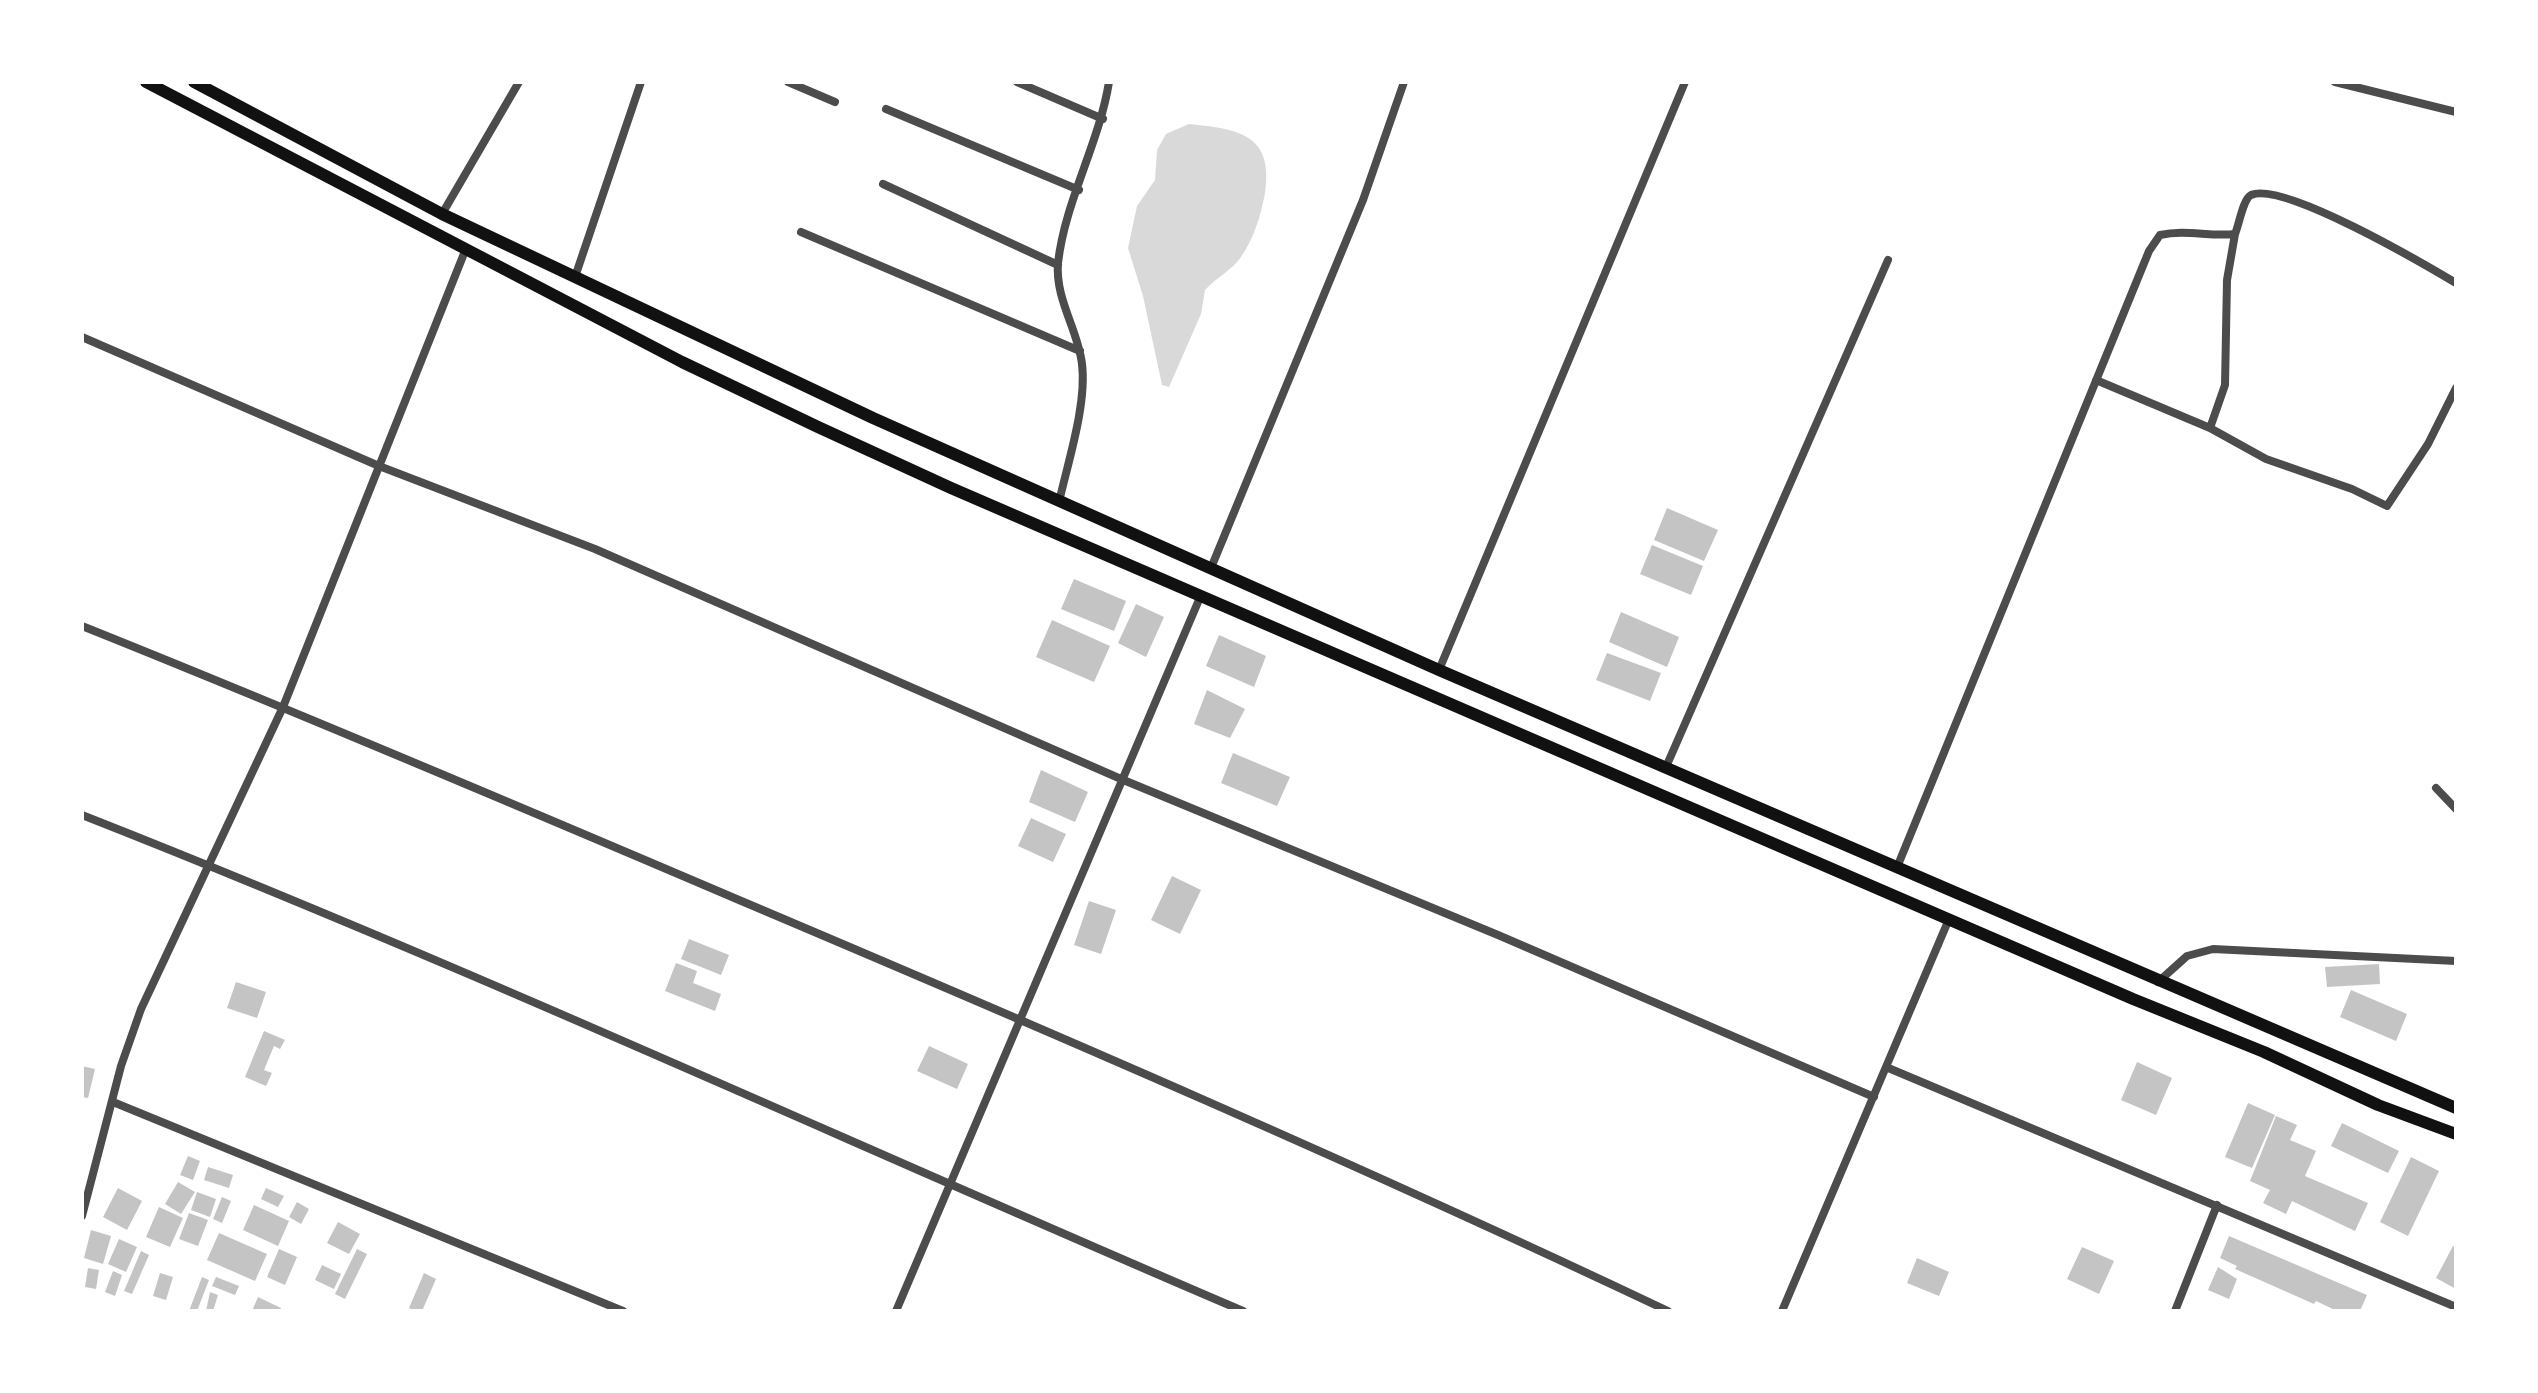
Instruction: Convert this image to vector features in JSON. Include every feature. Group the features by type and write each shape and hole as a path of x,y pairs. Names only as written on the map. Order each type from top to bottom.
{"main road":[{"path":"146,82 465,251 818,427 1949,919 2264,1052 2378,1105 2456,1134"},
{"path":"194,82 442,214 697,337 1059,502 1439,670 1898,865 2158,982 2456,1108"}],"street":[{"path":"442,214 519,82"},
{"path":"575,277 641,82"},
{"path":"788,82 835,102"},
{"path":"1017,82 1103,119"},
{"path":"1059,502 1081,398 1083,367 1060,290 1058,265 1103,119 1109,82"},
{"path":"1211,568 1363,200 1404,82"},
{"path":"1439,670 1685,82"},
{"path":"2335,82 2456,112"},
{"path":"886,109 1079,190"},
{"path":"883,184 1058,265"},
{"path":"2210,428 2225,385 2227,280 2235,234 2246,198 2254,193 2302,205 2380,237 2456,283"},
{"path":"1898,865 2149,251 2160,235 2180,230 2215,236 2235,234"},
{"path":"801,232 1080,351"},
{"path":"82,1216 141,1009 283,707 465,251"},
{"path":"1666,767 1888,260"},
{"path":"82,337 379,466 595,549 1121,779 1498,935 1874,1097"},
{"path":"2096,380 2210,428 2266,459 2352,489 2387,506 2428,444 2456,388"},
{"path":"896,1311 1201,595"},
{"path":"82,626 283,707 1022,1020 1460,1213 1668,1311"},
{"path":"2436,788 2456,809"},
{"path":"82,815 208,864 1243,1311"},
{"path":"1782,1311 1949,919"},
{"path":"2158,982 2187,956 2202,950 2456,961"},
{"path":"1886,1067 2456,1307"},
{"path":"113,1102 623,1311"},
{"path":"2175,1311 2217,1205"}],"shaded area":[{"path":"1189,124 1237,132 1249,138 1264,158 1265,193 1246,250 1205,290 1201,314 1169,387 1162,385 1143,296 1128,248 1137,206 1155,180 1157,150 1166,134"}],"building":[{"path":"1667,508 1718,530 1704,561 1654,540"},
{"path":"1652,545 1703,566 1691,595 1640,574"},
{"path":"1074,579 1126,601 1114,631 1061,609"},
{"path":"1136,604 1164,617 1146,657 1118,643"},
{"path":"1621,612 1679,637 1667,667 1609,642"},
{"path":"1052,620 1110,646 1094,682 1036,657"},
{"path":"1219,635 1266,656 1254,687 1206,666"},
{"path":"1607,653 1661,673 1650,701 1596,680"},
{"path":"1207,690 1245,709 1230,738 1194,724"},
{"path":"1233,753 1290,777 1277,806 1221,783"},
{"path":"1041,770 1088,792 1075,822 1029,802"},
{"path":"1031,818 1066,834 1053,862 1018,846"},
{"path":"1172,876 1201,890 1180,934 1151,920"},
{"path":"1089,901 1116,910 1101,954 1074,945"},
{"path":"689,939 729,955 721,975 681,959"},
{"path":"676,963 697,971 693,983 721,994 715,1011 665,991"},
{"path":"2379,964 2380,984 2327,987 2325,967"},
{"path":"236,982 266,992 257,1018 227,1008"},
{"path":"2351,990 2407,1014 2396,1041 2340,1017"},
{"path":"264,1031 285,1040 280,1049 274,1046 264,1070 272,1073 266,1086 245,1077"},
{"path":"929,1046 968,1064 957,1089 917,1071"},
{"path":"2137,1062 2172,1078 2156,1115 2121,1100"},
{"path":"82,1066 95,1069 88,1098 82,1097"},
{"path":"2248,1103 2275,1115 2252,1168 2225,1157"},
{"path":"2276,1116 2297,1125 2290,1140 2316,1151 2305,1176 2368,1203 2355,1231 2292,1201 2286,1214 2263,1203 2270,1190 2250,1181"},
{"path":"2342,1123 2399,1151 2388,1173 2331,1146"},
{"path":"188,1156 200,1161 193,1180 180,1175"},
{"path":"2411,1157 2439,1171 2408,1236 2380,1222"},
{"path":"208,1167 233,1175 229,1188 204,1180"},
{"path":"178,1182 195,1192 181,1214 165,1204"},
{"path":"118,1188 142,1201 127,1230 103,1217"},
{"path":"266,1188 284,1196 278,1207 261,1199"},
{"path":"197,1192 216,1199 210,1217 191,1210"},
{"path":"222,1197 231,1201 222,1223 213,1219"},
{"path":"297,1202 309,1209 301,1224 289,1217"},
{"path":"254,1205 289,1221 278,1246 243,1230"},
{"path":"159,1207 183,1218 170,1247 146,1237"},
{"path":"189,1213 208,1220 198,1246 179,1239"},
{"path":"338,1222 360,1234 349,1254 327,1243"},
{"path":"91,1230 111,1236 103,1264 84,1258"},
{"path":"219,1233 267,1254 255,1281 207,1260"},
{"path":"2229,1236 2367,1295 2360,1311 2337,1311 2316,1301 2314,1304 2235,1269 2237,1266 2220,1258"},
{"path":"119,1239 137,1247 126,1272 108,1264"},
{"path":"2453,1246 2456,1248 2456,1289 2436,1278"},
{"path":"2082,1247 2114,1261 2099,1294 2067,1279"},
{"path":"279,1249 297,1257 285,1285 267,1277"},
{"path":"357,1249 367,1254 345,1299 335,1294"},
{"path":"141,1251 149,1255 132,1294 124,1291"},
{"path":"1917,1258 1949,1272 1939,1296 1907,1283"},
{"path":"322,1265 341,1274 334,1289 315,1280"},
{"path":"2218,1267 2237,1279 2229,1299 2208,1290"},
{"path":"88,1268 99,1270 96,1289 85,1287"},
{"path":"113,1271 122,1275 115,1296 105,1292"},
{"path":"160,1273 173,1277 166,1300 153,1296"},
{"path":"424,1273 436,1279 422,1311 415,1311 409,1308"},
{"path":"202,1277 209,1280 197,1311 189,1311"},
{"path":"216,1277 239,1286 235,1295 212,1286"},
{"path":"210,1292 218,1295 213,1311 206,1311"},
{"path":"258,1297 281,1308 280,1311 252,1311"}]}
